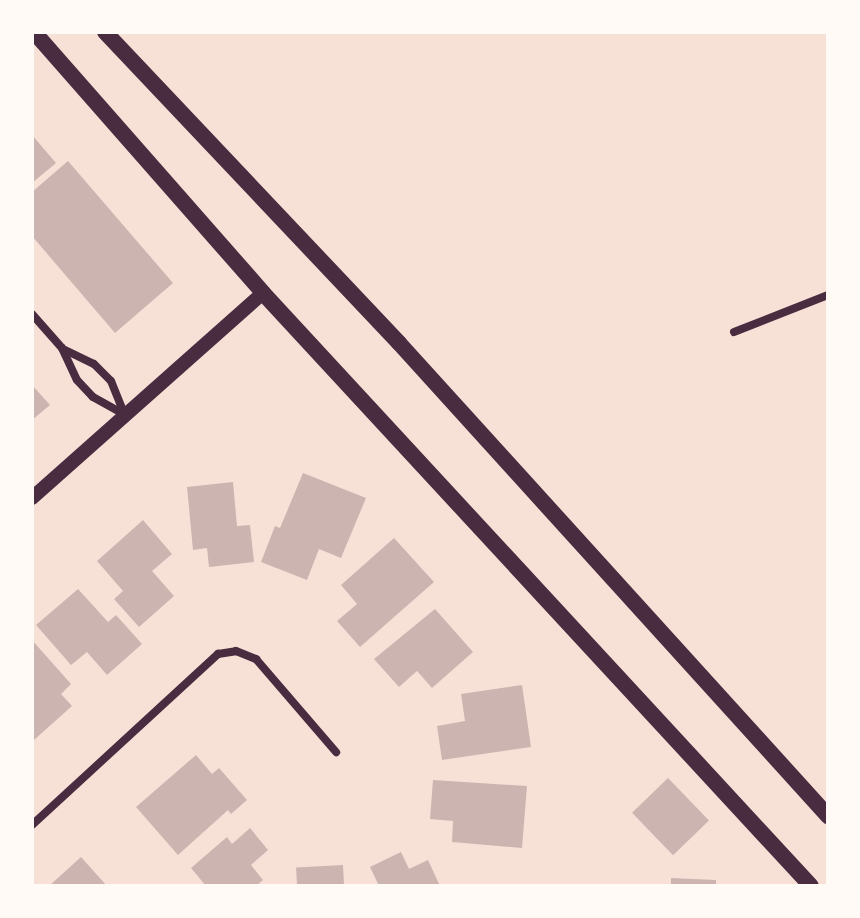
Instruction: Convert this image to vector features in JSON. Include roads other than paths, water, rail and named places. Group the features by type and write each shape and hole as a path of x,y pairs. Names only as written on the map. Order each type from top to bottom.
{"main road":[{"path":"105,32 399,343 828,816"},
{"path":"35,35 263,293 811,886"}],"street":[{"path":"32,498 263,293"},
{"path":"734,332 828,295"},
{"path":"32,314 62,348 85,388 125,415"},
{"path":"62,348 94,364 111,381 125,415"},
{"path":"32,825 218,654 236,651 256,659 336,752"}]}
